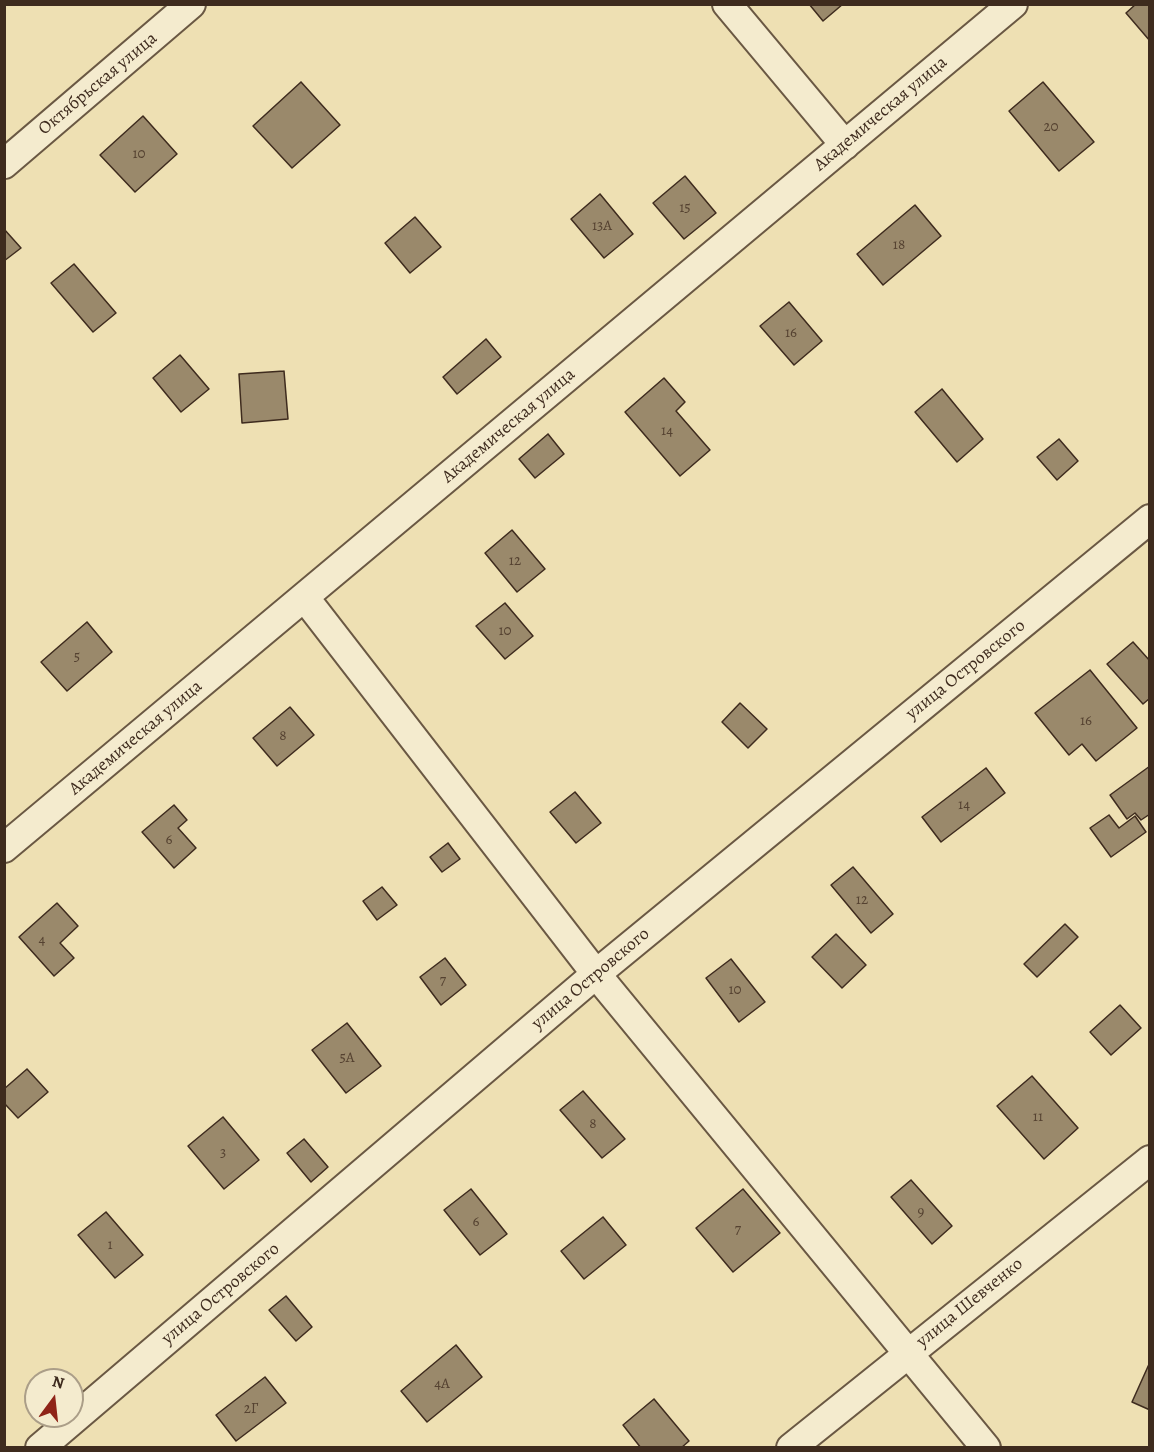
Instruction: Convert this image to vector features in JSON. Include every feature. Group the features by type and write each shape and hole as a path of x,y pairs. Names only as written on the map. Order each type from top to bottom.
{"street":[{"name":"Октябрьская улица","path":"4,164 191,4"},
{"path":"727,4 845,145"},
{"name":"Академическая улица","path":"4,848 1013,4"},
{"name":"улица Островского","path":"40,1448 596,974 1149,519"},
{"path":"305,597 596,974 986,1448"},
{"name":"улица Шевченко","path":"791,1448 1149,1160"}],"building":[{"path":"809,4 843,4 823,21"},
{"path":"1136,4 1150,4 1150,41 1126,13"},
{"path":"301,82 340,125 292,168 253,126"},
{"path":"1043,82 1094,142 1059,171 1009,111"},
{"path":"143,116 177,154 135,192 100,155"},
{"path":"685,176 716,213 684,239 653,203"},
{"path":"600,194 633,234 604,258 571,219"},
{"path":"915,205 941,236 883,285 857,254"},
{"path":"415,217 441,247 410,273 385,243"},
{"path":"4,229 21,248 4,261"},
{"path":"74,264 116,313 93,332 51,283"},
{"path":"789,302 822,341 794,365 760,326"},
{"path":"486,339 501,357 457,394 443,377"},
{"path":"180,355 209,389 181,412 153,378"},
{"path":"284,371 288,419 242,423 239,374"},
{"path":"664,378 685,402 676,411 710,450 680,476 625,412"},
{"path":"942,389 983,439 957,462 915,412"},
{"path":"548,434 564,454 535,478 519,459"},
{"path":"1059,439 1078,461 1057,480 1037,457"},
{"path":"512,530 545,569 517,592 485,553"},
{"path":"505,603 533,636 505,659 476,626"},
{"path":"87,622 112,652 67,691 41,662"},
{"path":"1133,642 1150,661 1150,698 1143,704 1107,664"},
{"path":"1090,670 1137,728 1096,761 1082,744 1069,755 1035,713"},
{"path":"740,703 767,729 748,748 722,722"},
{"path":"290,707 314,735 277,766 253,738"},
{"path":"1150,766 1150,814 1141,820 1135,813 1127,819 1110,795"},
{"path":"986,768 1005,793 941,842 922,817"},
{"path":"575,792 601,823 576,843 550,812"},
{"path":"174,805 187,820 178,828 196,848 174,868 142,832"},
{"path":"1109,815 1119,828 1135,816 1146,832 1111,857 1090,828"},
{"path":"448,843 460,859 442,872 430,857"},
{"path":"853,867 893,914 871,933 831,885"},
{"path":"382,887 397,905 377,920 363,901"},
{"path":"57,903 78,926 60,943 74,958 54,976 19,937"},
{"path":"1065,924 1078,937 1037,977 1024,964"},
{"path":"836,934 866,965 842,988 812,957"},
{"path":"445,958 466,985 441,1005 420,977"},
{"path":"731,959 765,1002 739,1022 706,978"},
{"path":"1120,1005 1141,1028 1111,1055 1090,1032"},
{"path":"347,1023 381,1066 346,1093 312,1050"},
{"path":"27,1069 48,1092 18,1118 4,1103 4,1089"},
{"path":"1032,1076 1078,1128 1044,1159 997,1106"},
{"path":"583,1091 625,1139 602,1158 560,1110"},
{"path":"223,1117 259,1160 224,1189 188,1146"},
{"path":"304,1139 328,1167 311,1182 287,1153"},
{"path":"911,1180 952,1226 932,1244 891,1197"},
{"path":"471,1189 507,1234 480,1255 444,1210"},
{"path":"743,1189 780,1233 733,1272 696,1228"},
{"path":"106,1212 143,1255 115,1278 78,1235"},
{"path":"603,1217 626,1245 584,1279 561,1251"},
{"path":"286,1296 312,1327 296,1341 269,1310"},
{"path":"456,1345 482,1377 427,1422 401,1391"},
{"path":"1150,1362 1150,1410 1132,1402"},
{"path":"265,1377 286,1403 236,1441 216,1415"},
{"path":"654,1399 689,1441 681,1448 641,1448 623,1425"}]}
